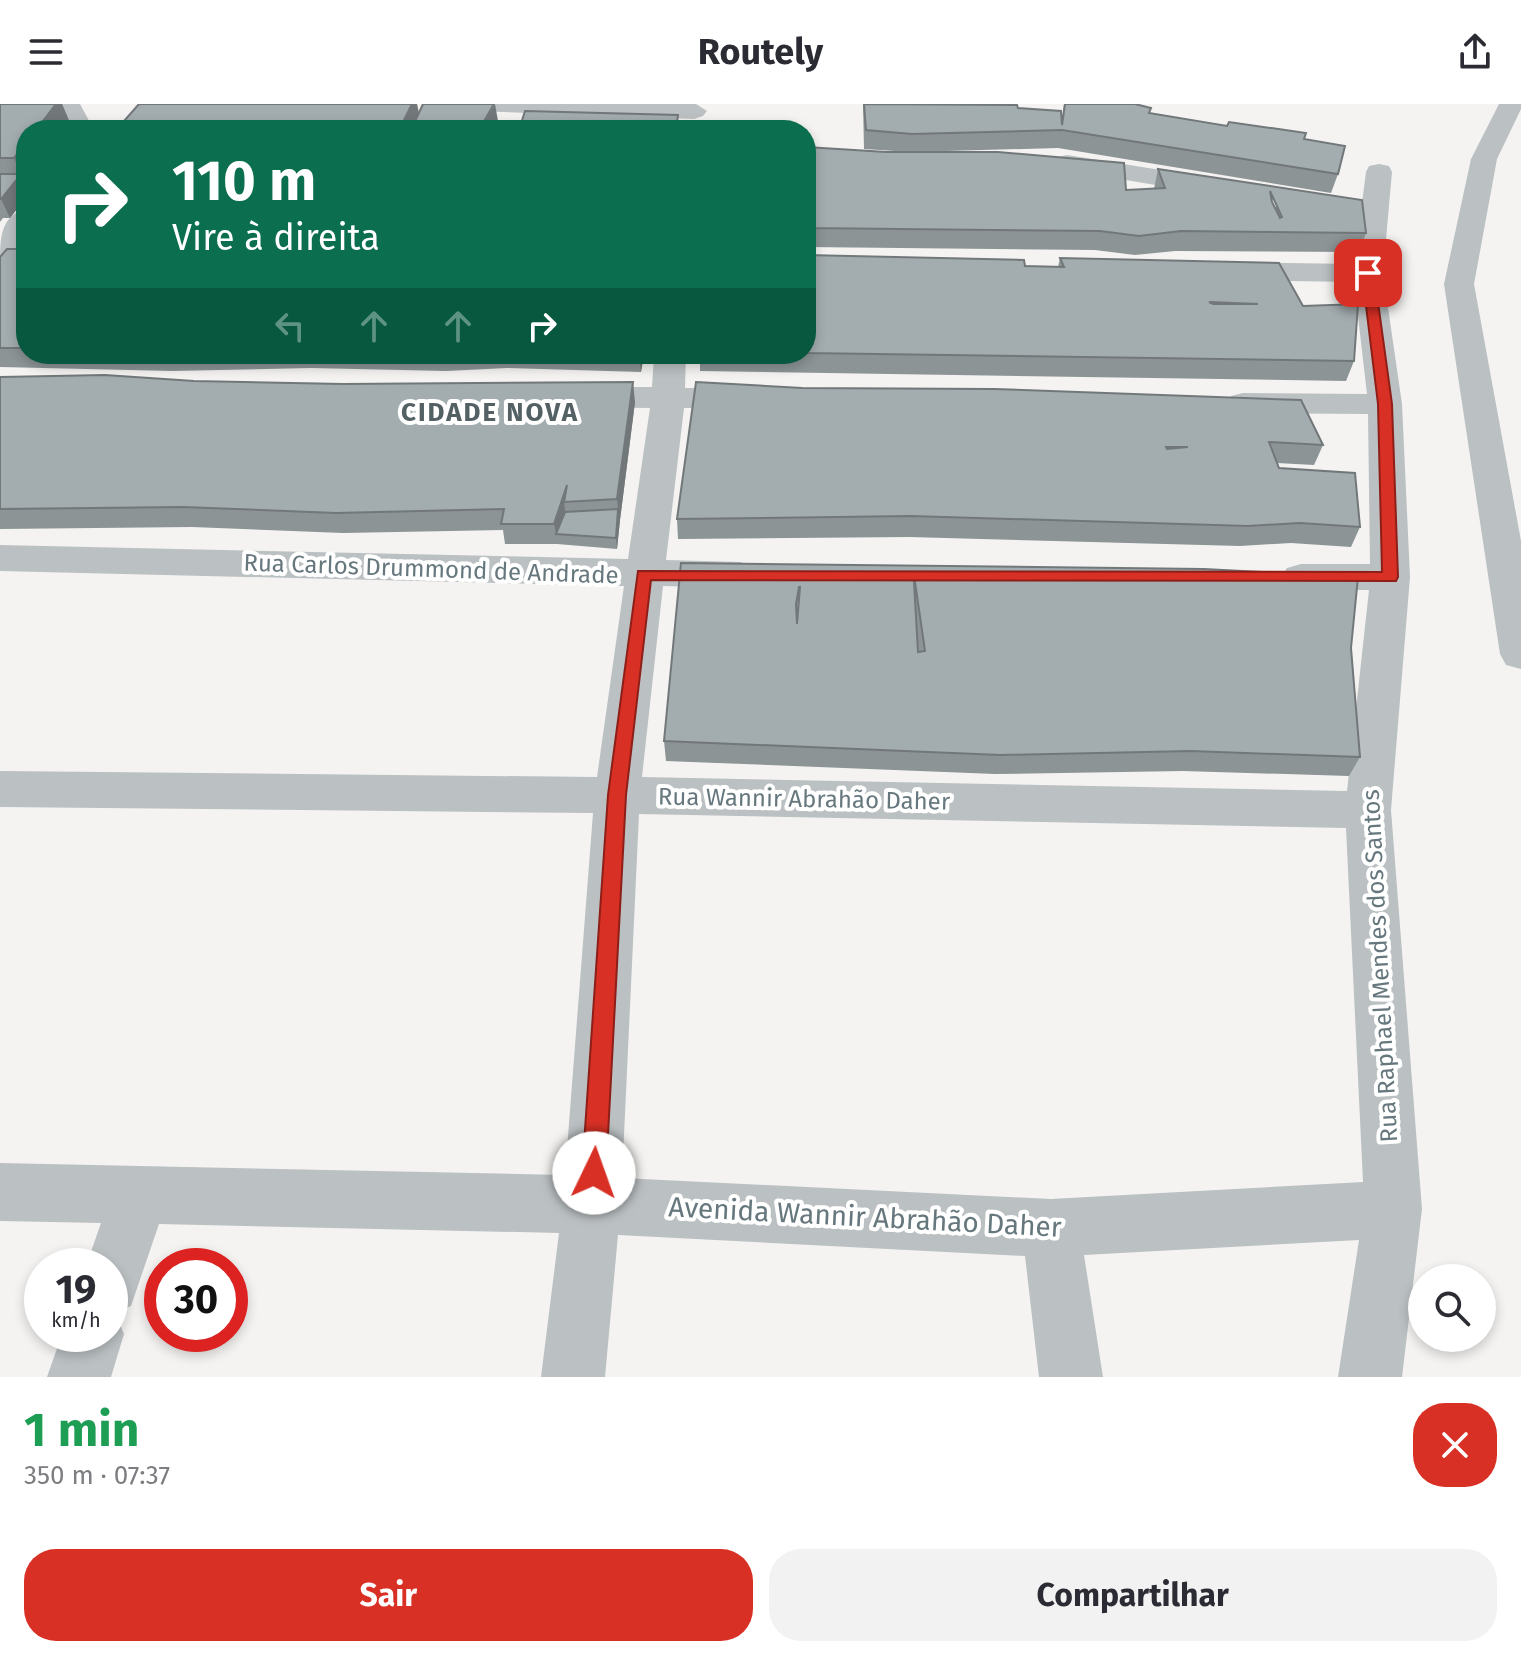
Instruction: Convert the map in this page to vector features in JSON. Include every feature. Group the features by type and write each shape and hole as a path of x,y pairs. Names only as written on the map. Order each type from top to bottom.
{"street":[{"path":"477,104 510,118 694,115"},
{"path":"1511,104 1484,159 1459,284 1521,654"},
{"path":"1038,159 1236,190"},
{"name":"Rua Raphael Mendes dos Santos","path":"1365,197 1368,273 1385,404 1390,577 1368,810 1393,1209 1370,1377"},
{"path":"0,251 16,230"},
{"path":"1196,270 1368,273"},
{"path":"573,1377 592,1205 617,795 668,397 670,364"},
{"path":"541,396 779,398"},
{"path":"1209,402 1385,404"},
{"name":"Rua Carlos Drummond de Andrade","path":"0,558 643,575 771,575"},
{"path":"1263,577 1390,577"},
{"name":"Rua Wannir Abrahão Daher","path":"0,789 617,795 1368,810"},
{"name":"Avenida Wannir Abrahão Daher","path":"0,1192 592,1205 1051,1228 1393,1209"},
{"path":"122,1248 140,1195"},
{"path":"1051,1228 1071,1377"},
{"path":"79,1377 87,1352"}],"building":[{"path":"0,104 56,104 44,120 16,120 16,155 0,158"},
{"path":"139,104 412,104 404,120 125,120"},
{"path":"423,104 494,104 485,120 416,120"},
{"path":"864,104 1017,105 1018,108 1061,111 1062,125 1065,104 1135,104 1151,108 1149,113 1227,126 1229,122 1306,133 1304,139 1345,146 1338,174 1062,130 912,134 866,130"},
{"path":"525,111 678,115 677,120 522,120"},
{"path":"816,148 886,152 998,152 1124,163 1126,190 1165,188 1158,169 1362,200 1366,233 1181,231 1139,236 1100,231 816,228","holes":["1270,191 1282,217 1272,202"]},
{"path":"0,174 16,174 16,180 0,199"},
{"path":"7,249 16,249 16,348 0,348 0,257"},
{"path":"816,255 1024,260 1025,266 1064,267 1060,258 1279,263 1303,306 1358,304 1354,361 816,353","holes":["1209,302 1258,304 1213,304"]},
{"path":"105,375 194,381 343,384 633,382 617,499 564,502 567,485 554,524 501,524 504,509 336,513 183,507 0,509 0,377"},
{"path":"696,382 802,388 994,389 1301,400 1323,445 1269,442 1279,468 1355,473 1360,527 1300,523 1248,526 911,516 677,519"},
{"path":"618,509 616,538 556,534 565,512"},
{"path":"681,563 1204,569 1358,577 1351,648 1360,757 1191,751 1000,755 664,741","holes":["914,582 925,651 918,652","800,587 797,624 796,604"]}],"district":[{"name":"CIDADE NOVA","path":"490,412"}],"route":[{"path":"594,1173 617,795 643,575 1390,577 1385,404 1368,273"}]}
